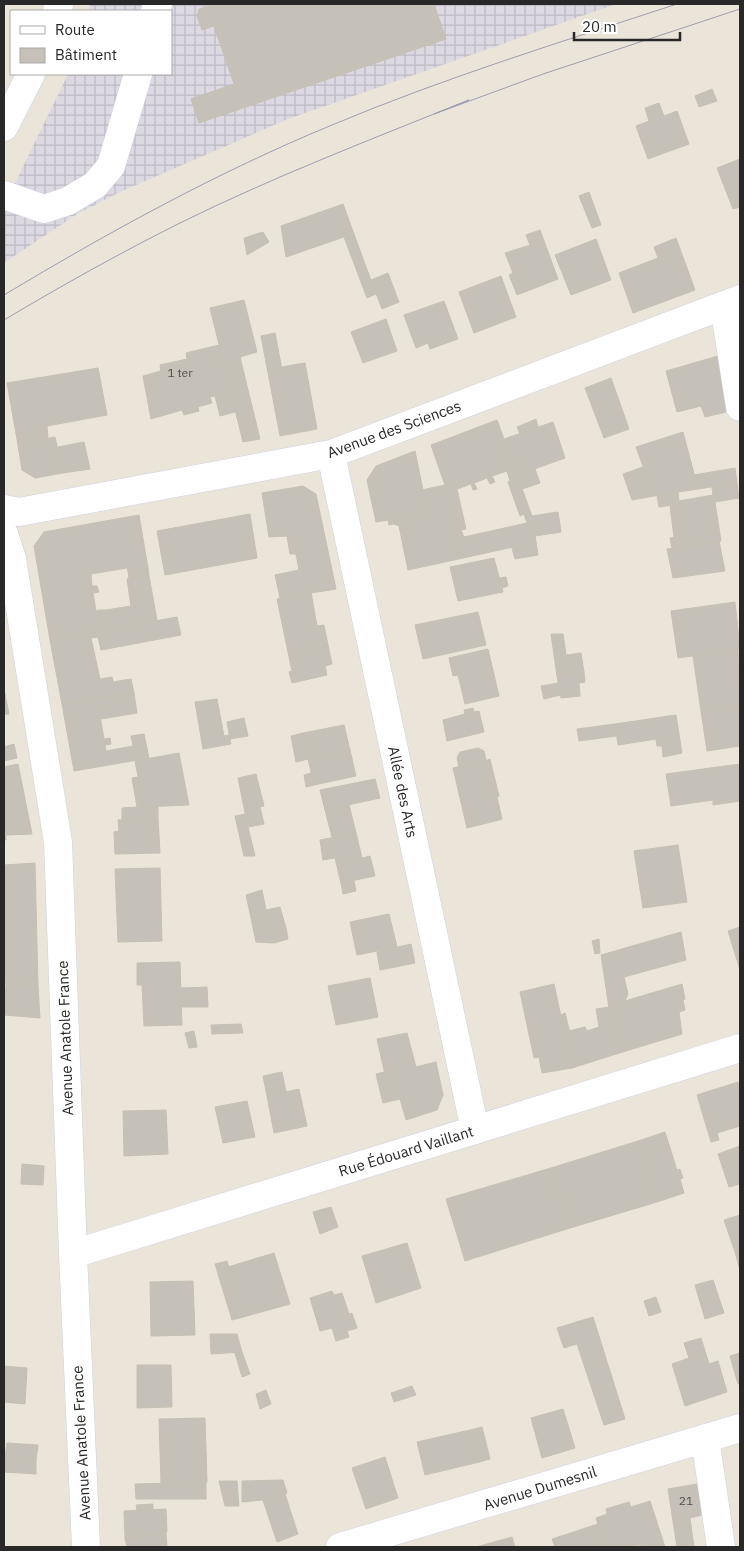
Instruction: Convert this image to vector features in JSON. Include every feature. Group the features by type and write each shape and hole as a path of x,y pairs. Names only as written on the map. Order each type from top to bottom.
{"street":[{"path":"4,127 30,75"},
{"path":"4,195 44,209 68,201 95,185 111,166 138,75"},
{"path":"732,302 740,407"},
{"name":"Avenue des Sciences","path":"4,509 19,512 331,454 732,302"},
{"name":"Allée des Arts","path":"331,454 475,1130"},
{"name":"Avenue Anatole France","path":"4,534 12,560 58,842 86,1547"},
{"name":"Rue Édouard Vaillant","path":"73,1254 740,1048"},
{"name":"Avenue Dumesnil","path":"340,1547 740,1428"},
{"path":"706,1438 721,1547"}],"shaded area":[{"path":"90,4 616,4 288,119 120,192 77,214 4,263 4,206 68,75 172,75 172,10 89,10"}],"building":[{"path":"215,4 434,4 446,39 199,123 191,99 234,84 214,26 202,30 197,16 199,9"},
{"path":"712,89 717,101 699,107 695,96"},
{"path":"659,103 664,116 677,111 689,144 648,159 636,126 649,121 645,108"},
{"path":"740,159 740,207 733,209 717,168"},
{"path":"589,192 601,225 592,228 579,196"},
{"path":"343,204 376,294 367,298 344,237 286,257 281,226"},
{"path":"540,230 558,279 517,295 509,275 513,273 505,253 530,245 526,235"},
{"path":"263,232 269,242 247,255 244,238"},
{"path":"676,238 695,290 633,313 619,273 658,258 654,247"},
{"path":"596,239 611,280 571,295 555,255"},
{"path":"388,273 399,302 382,309 371,280"},
{"path":"501,276 516,317 474,333 459,292"},
{"path":"244,300 257,352 240,357 260,439 243,442 210,308"},
{"path":"444,301 458,339 430,349 428,343 416,348 404,315"},
{"path":"386,319 397,351 363,363 351,332"},
{"path":"275,333 283,375 300,372 298,364 305,363 317,429 280,436 261,336"},
{"path":"219,345 235,412 220,416 215,396 210,397 212,403 198,407 199,411 184,415 182,410 151,419 143,376 161,371 160,365 187,359 186,353"},
{"path":"718,356 726,412 705,417 701,406 677,412 666,371"},
{"path":"298,364 300,372 283,375 282,367"},
{"path":"98,368 107,415 47,426 48,438 18,445 7,383"},
{"path":"611,378 629,429 604,438 585,388"},
{"path":"536,419 538,427 520,434 517,427"},
{"path":"497,420 532,516 536,542 463,558 447,491 431,445","holes":["507,471 510,481 508,482 520,516 524,514 527,523 464,537 461,530 466,529 457,489 471,484 473,490 477,489 474,483 487,478 490,484 495,482 492,476"]},
{"path":"553,422 565,458 518,475 504,439"},
{"path":"683,432 698,489 654,496 636,447"},
{"path":"55,437 63,473 35,478 22,470 18,445"},
{"path":"84,442 90,469 63,473 58,447"},
{"path":"415,451 423,490 417,491 420,518 402,522 401,517 393,519 394,524 389,525 388,520 376,522 367,480 376,466"},
{"path":"643,467 654,496 632,500 623,474"},
{"path":"735,468 737,483 698,489 694,475"},
{"path":"535,469 540,483 522,489 518,475"},
{"path":"737,483 739,498 715,502 721,541 672,548 670,538 684,535 679,504 659,507 657,495 678,492 679,501 713,495 712,487"},
{"path":"445,485 463,558 408,570 399,526 394,524 393,519 401,517 402,522 420,518 417,491"},
{"path":"303,486 316,494 336,589 280,598 275,575 299,570 296,554 290,554 287,536 269,537 262,493"},
{"path":"679,504 684,535 674,537 670,506"},
{"path":"558,512 561,532 535,536 532,516"},
{"path":"250,514 257,558 165,575 157,531"},
{"path":"139,515 148,568 128,571 127,568 91,574 92,586 97,586 99,592 93,593 96,611 100,610 104,630 50,640 34,546 44,532"},
{"path":"719,541 725,571 673,578 667,549"},
{"path":"536,542 538,555 515,559 512,548"},
{"path":"494,558 503,592 458,601 450,567"},
{"path":"148,568 149,576 129,579 128,571"},
{"path":"149,576 157,620 110,629 106,610 131,606 127,579"},
{"path":"506,577 508,586 502,588 500,578"},
{"path":"311,592 317,626 324,625 328,645 288,652 277,599"},
{"path":"735,602 740,649 678,658 671,611"},
{"path":"100,610 106,610 110,629 104,630"},
{"path":"478,612 486,645 423,659 415,625"},
{"path":"177,617 181,635 101,650 98,637 91,638 100,679 112,677 113,682 131,679 134,693 62,704 50,640"},
{"path":"551,634 563,634 569,674 557,676"},
{"path":"328,645 332,664 325,666 327,675 292,683 289,672 292,671 288,652"},
{"path":"488,649 499,696 465,704 458,675 453,676 449,658"},
{"path":"738,649 740,705 701,711 693,656"},
{"path":"581,653 584,672 569,674 567,655"},
{"path":"584,672 585,682 579,683 580,696 561,698 557,676"},
{"path":"558,683 560,695 544,699 541,686"},
{"path":"4,689 9,714 4,714"},
{"path":"134,693 137,713 101,719 97,699"},
{"path":"97,699 104,739 110,738 111,744 105,745 106,751 133,746 131,736 144,734 149,758 74,771 62,704"},
{"path":"217,699 224,736 229,735 231,744 203,749 195,702"},
{"path":"740,705 740,746 707,751 701,711"},
{"path":"473,708 474,712 479,711 484,732 447,741 443,720 465,714 464,710"},
{"path":"676,715 682,753 663,757 662,746 657,746 656,739 618,745 615,724"},
{"path":"244,718 248,736 230,739 227,722"},
{"path":"615,724 616,736 579,741 577,729"},
{"path":"344,725 350,750 308,759 303,733"},
{"path":"303,733 308,759 296,762 291,736"},
{"path":"14,744 17,758 4,761 4,747"},
{"path":"478,748 484,751 486,760 459,767 457,758 460,752"},
{"path":"350,750 356,776 314,785 308,759"},
{"path":"179,753 189,805 144,807 135,761"},
{"path":"490,759 499,796 497,797 502,819 499,820 488,760"},
{"path":"488,760 499,820 467,828 453,768"},
{"path":"18,764 32,834 6,835 6,840 4,840 4,767"},
{"path":"740,764 740,801 713,805 713,800 671,806 666,774"},
{"path":"311,773 314,785 306,787 304,775"},
{"path":"256,774 264,806 260,807 264,824 248,827 238,778"},
{"path":"138,777 144,807 137,807 132,778"},
{"path":"375,779 380,798 325,810 320,790"},
{"path":"349,805 356,833 332,837 325,810"},
{"path":"158,807 158,818 122,819 122,808"},
{"path":"246,814 255,856 244,856 235,816"},
{"path":"158,818 160,853 115,854 114,832 119,831 118,820"},
{"path":"356,833 362,858 370,856 375,876 341,883 335,858 323,860 320,840"},
{"path":"678,845 687,902 643,908 634,851"},
{"path":"35,863 38,986 4,983 4,865"},
{"path":"160,868 162,941 118,942 115,869"},
{"path":"354,881 356,891 343,894 341,883"},
{"path":"262,890 266,910 250,913 246,895"},
{"path":"280,907 286,928 271,931 266,910"},
{"path":"266,910 274,943 256,942 250,913"},
{"path":"389,914 397,947 357,955 350,922"},
{"path":"740,927 740,970 728,931"},
{"path":"286,928 288,939 274,943 271,931"},
{"path":"681,932 686,960 624,977 628,994 625,1001 682,984 685,1010 679,1012 682,1034 616,1054 601,955"},
{"path":"599,939 600,953 595,954 592,941"},
{"path":"411,944 415,963 380,970 377,952"},
{"path":"180,962 182,1025 144,1026 142,985 137,985 137,963"},
{"path":"370,978 378,1017 336,1025 328,986"},
{"path":"6,984 38,986 40,1018 4,1015"},
{"path":"554,984 572,1068 542,1073 539,1057 534,1058 520,992"},
{"path":"207,987 208,1007 182,1007 181,988"},
{"path":"609,1007 616,1054 572,1068 565,1038 571,1037 569,1031 585,1027 587,1031 599,1027 596,1009"},
{"path":"565,1013 571,1037 565,1038 561,1015"},
{"path":"241,1024 243,1033 212,1034 211,1025"},
{"path":"194,1031 197,1047 189,1048 185,1033"},
{"path":"407,1033 416,1067 436,1062 443,1095 437,1110 406,1120 400,1099 391,1101 377,1039"},
{"path":"282,1072 286,1092 267,1096 263,1076"},
{"path":"384,1072 391,1101 383,1103 376,1074"},
{"path":"738,1082 740,1090 740,1126 717,1133 719,1140 711,1142 697,1095"},
{"path":"299,1089 307,1126 274,1133 267,1096"},
{"path":"247,1101 255,1137 223,1143 215,1107"},
{"path":"166,1110 168,1154 124,1156 123,1111"},
{"path":"665,1132 677,1170 680,1169 683,1178 680,1179 684,1193 657,1202 638,1141"},
{"path":"638,1141 657,1202 570,1228 551,1168"},
{"path":"740,1146 740,1184 729,1187 718,1154"},
{"path":"22,1164 44,1166 43,1185 21,1184"},
{"path":"551,1168 570,1228 465,1261 446,1199"},
{"path":"331,1207 338,1227 320,1234 313,1212"},
{"path":"740,1215 740,1251 735,1252 724,1220"},
{"path":"407,1243 421,1288 376,1303 362,1256"},
{"path":"740,1251 740,1270 735,1252"},
{"path":"274,1253 290,1304 243,1317 228,1267"},
{"path":"227,1261 243,1317 232,1320 215,1264"},
{"path":"713,1280 724,1313 705,1319 695,1285"},
{"path":"193,1281 195,1335 151,1336 150,1282"},
{"path":"332,1291 334,1295 342,1293 349,1314 352,1313 357,1328 347,1331 349,1337 336,1341 332,1328 320,1331 310,1298"},
{"path":"656,1297 661,1312 649,1316 644,1301"},
{"path":"593,1317 625,1419 604,1425 577,1344 564,1348 557,1328"},
{"path":"210,1334 237,1334 242,1352 211,1354"},
{"path":"701,1338 709,1364 718,1361 727,1392 685,1406 672,1364 689,1358 684,1343"},
{"path":"242,1352 250,1374 242,1377 235,1353"},
{"path":"740,1353 740,1384 738,1384 730,1356"},
{"path":"137,1365 171,1365 172,1407 137,1408"},
{"path":"4,1366 27,1368 25,1404 4,1402"},
{"path":"412,1386 416,1395 394,1402 391,1393"},
{"path":"266,1390 271,1404 260,1409 256,1394"},
{"path":"563,1409 575,1448 542,1458 531,1418"},
{"path":"205,1418 207,1482 161,1483 159,1419"},
{"path":"482,1427 490,1459 479,1462 470,1430"},
{"path":"470,1430 479,1462 425,1475 417,1442"},
{"path":"7,1443 38,1445 36,1460 5,1457"},
{"path":"4,1457 36,1460 36,1474 4,1472"},
{"path":"385,1457 398,1498 366,1509 352,1468"},
{"path":"283,1480 287,1493 285,1494 298,1534 277,1542 263,1500 242,1502 242,1481"},
{"path":"219,1481 237,1481 239,1506 225,1506"},
{"path":"206,1482 206,1499 136,1499 135,1484"},
{"path":"697,1484 702,1515 690,1518 694,1547 677,1547 668,1489"},
{"path":"650,1501 665,1547 642,1547 641,1545 605,1547 596,1518 607,1514 606,1509 629,1502 631,1507"},
{"path":"153,1504 153,1510 137,1510 136,1505"},
{"path":"166,1509 167,1532 125,1539 124,1511"},
{"path":"598,1524 605,1547 555,1547 552,1539"},
{"path":"166,1532 167,1547 127,1547 125,1539"},
{"path":"512,1537 515,1547 476,1547"}],"tram line":[{"path":"4,295 84,248 165,204 289,143 374,108 460,76 677,4"},
{"path":"4,320 158,234 287,174 359,144 433,115 469,100 434,114 543,74 740,9"}]}
